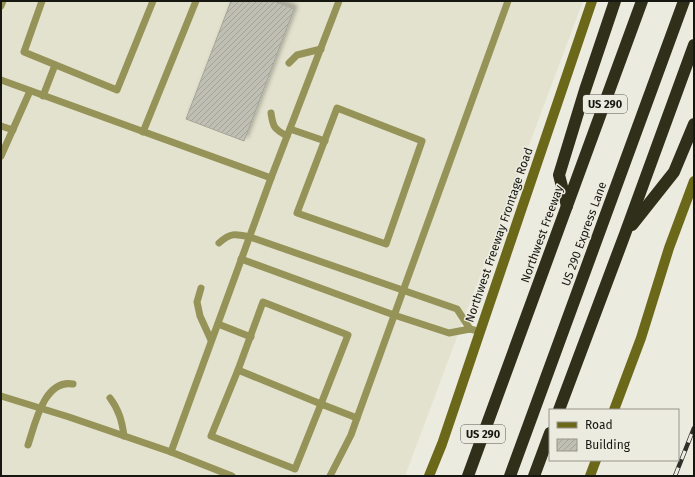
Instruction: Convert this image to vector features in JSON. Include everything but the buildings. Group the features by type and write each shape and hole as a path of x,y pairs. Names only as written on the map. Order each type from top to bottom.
{"highway":[{"path":"567,206 559,175 585,90 615,1"},
{"name":"Northwest Freeway","path":"468,476 642,1"},
{"name":"US 290 Express Lane","path":"510,476 684,1"},
{"path":"559,409 694,44"},
{"path":"625,234 674,172 694,124"},
{"path":"534,476 549,436"}],"main road":[{"name":"Northwest Freeway Frontage Road","path":"429,476 442,444 592,1"},
{"path":"614,409 641,338 669,248 694,181"},
{"path":"590,476 596,461"}],"lane":[{"path":"1,6 3,1"},
{"path":"42,1 24,52 117,90 153,1"},
{"path":"143,132 196,1"},
{"path":"170,452 271,178 339,1"},
{"path":"330,476 351,435 508,1"},
{"path":"289,63 297,55 321,49"},
{"path":"43,96 55,65"},
{"path":"1,80 271,178"},
{"path":"1,156 30,91"},
{"path":"337,108 422,140 386,244 298,213 325,141 337,108"},
{"path":"272,113 272,124 277,130 325,141"},
{"path":"1,126 13,130"},
{"path":"219,243 226,236 236,234 250,237 457,309 470,329"},
{"path":"241,259 394,315 449,333 470,329 480,332"},
{"path":"201,288 197,302 200,316 212,340"},
{"path":"263,302 348,335 295,469 211,436 238,370 263,302"},
{"path":"218,324 250,337"},
{"path":"238,370 357,418"},
{"path":"28,445 41,409 49,393 57,386 67,383 73,384"},
{"path":"1,396 124,436 232,476"},
{"path":"110,398 117,407 122,421 124,436"}],"shaded area":[{"path":"1,1 583,1 405,476 1,476"}],"railway":[{"path":"675,476 694,428"}]}
